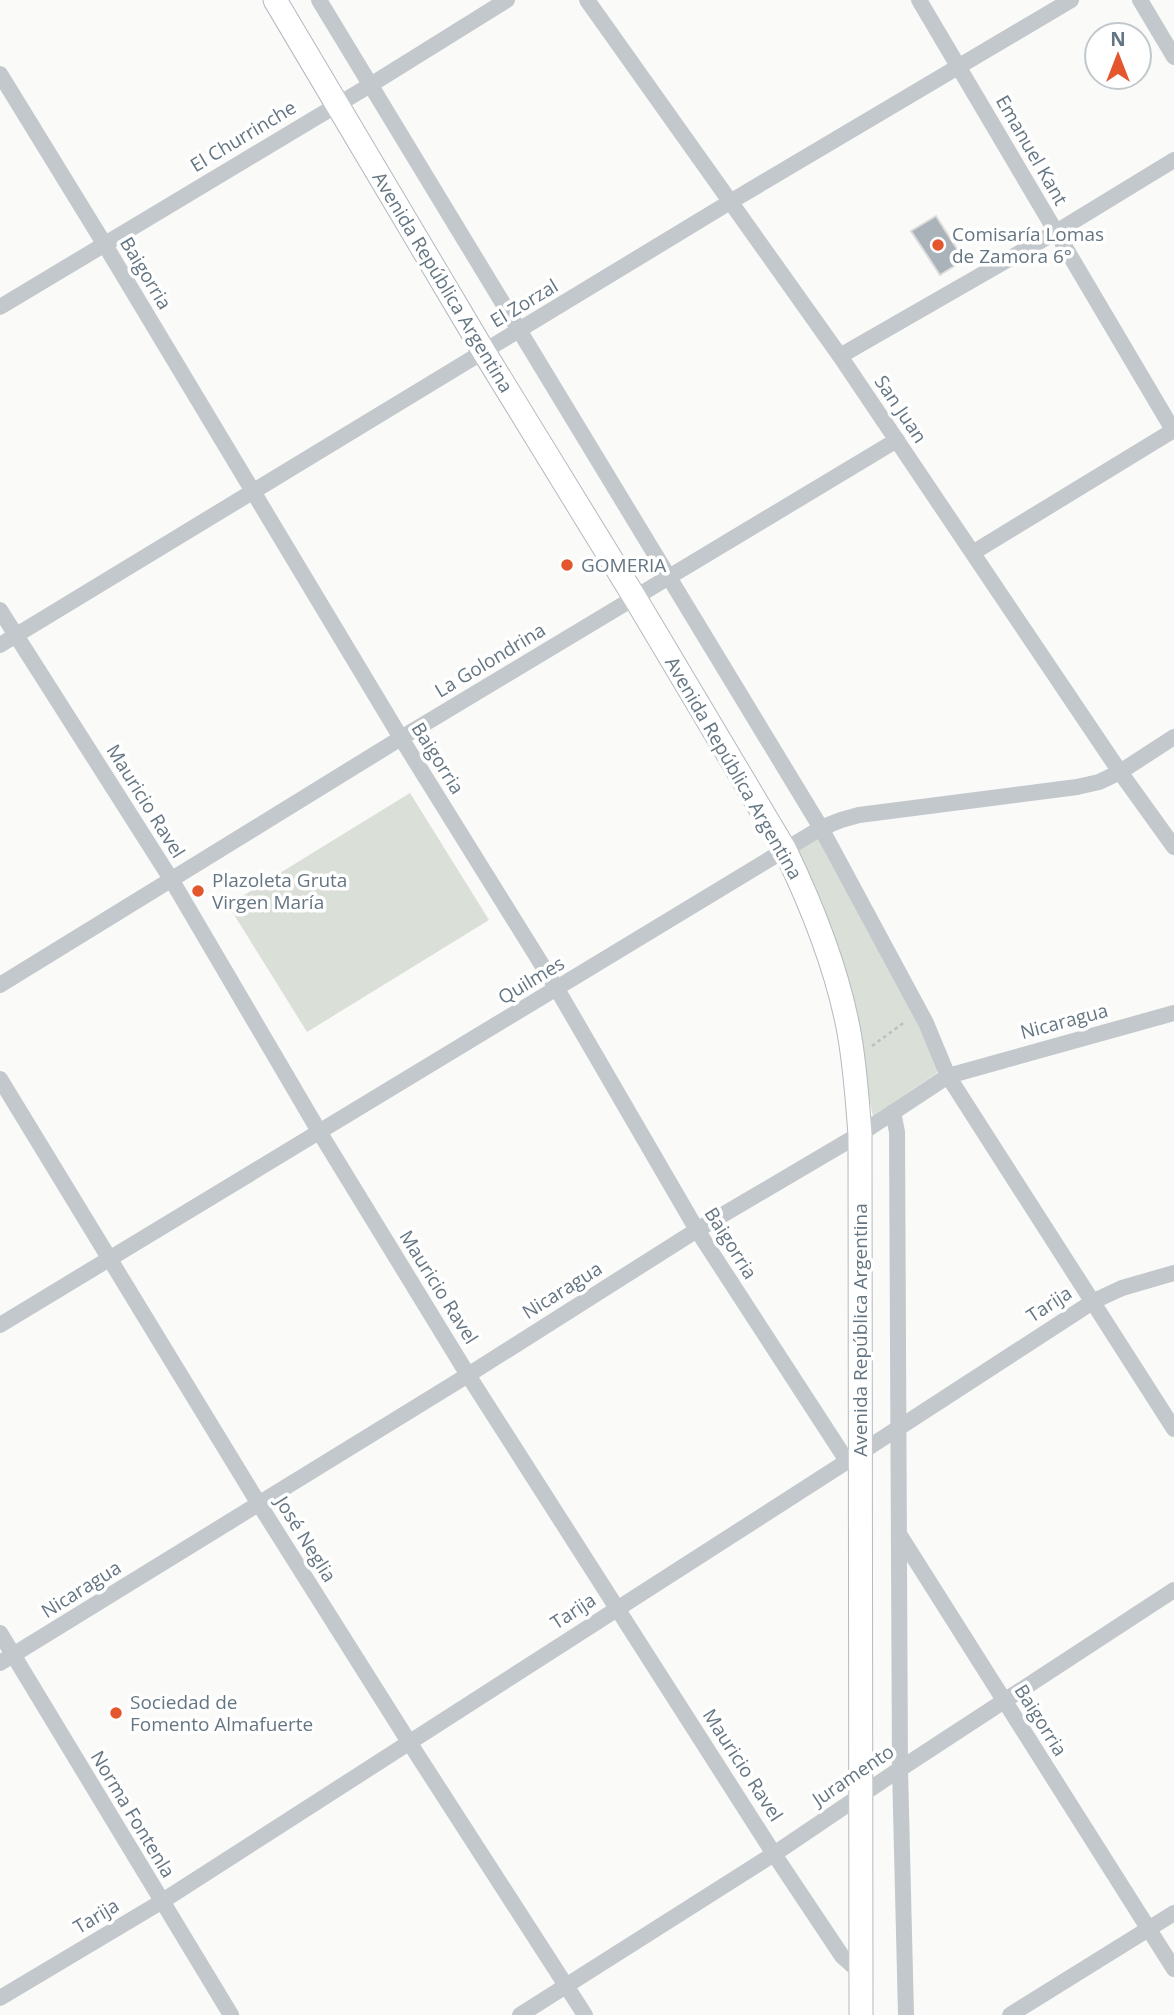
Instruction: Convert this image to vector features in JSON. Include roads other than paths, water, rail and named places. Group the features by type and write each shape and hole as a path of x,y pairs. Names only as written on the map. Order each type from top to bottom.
{"main road":[{"name":"Avenida República Argentina","path":"275,0 785,850 804,890 835,978 848,1026 860,1134 854,1457 861,2015"}],"street":[{"name":"Avenida República Argentina","path":"319,0 821,828 926,1023 948,1076 1174,1429"},
{"name":"El Churrinche","path":"0,307 507,0"},
{"name":"San Juan","path":"587,0 840,356 1120,772 1174,847"},
{"name":"Emanuel Kant","path":"919,0 1173,430"},
{"name":"El Zorzal","path":"0,645 730,202 1071,0"},
{"path":"1140,0 1174,57"},
{"name":"Baigorria","path":"0,74 401,738 556,989 697,1230 854,1457"},
{"path":"840,356 1056,232 1174,160"},
{"path":"974,552 1173,430"},
{"name":"La Golondrina","path":"0,985 401,738 897,440"},
{"name":"Mauricio Ravel","path":"0,610 171,879 320,1133 468,1375 774,1854 842,1956 861,1973"},
{"name":"Quilmes","path":"0,1325 821,828 859,815 1098,782 1120,772 1174,737"},
{"name":"Nicaragua","path":"7,1659 468,1375 697,1230 860,1134 948,1076 1174,1013"},
{"name":"José Neglia","path":"0,1079 259,1504 585,2015"},
{"name":"Avenida República Argentina","path":"893,1112 897,1132 900,1769 906,2015"},
{"name":"Tarija","path":"0,1998 161,1902 1094,1301 1122,1288 1174,1273"},
{"name":"Baigorria","path":"898,1532 1174,1969"},
{"name":"Juramento","path":"520,2015 774,1854 1174,1590"},
{"name":"Norma Fontenla","path":"0,1633 7,1659 231,2015"},
{"path":"1010,2015 1174,1913"}],"place":[{"name":"Comisaría Lomas de Zamora 6°","path":"938,245"},
{"name":"GOMERIA","path":"567,565"},
{"name":"Plazoleta Gruta Virgen María","path":"198,891"},
{"name":"Sociedad de Fomento Almafuerte","path":"116,1713"}]}
